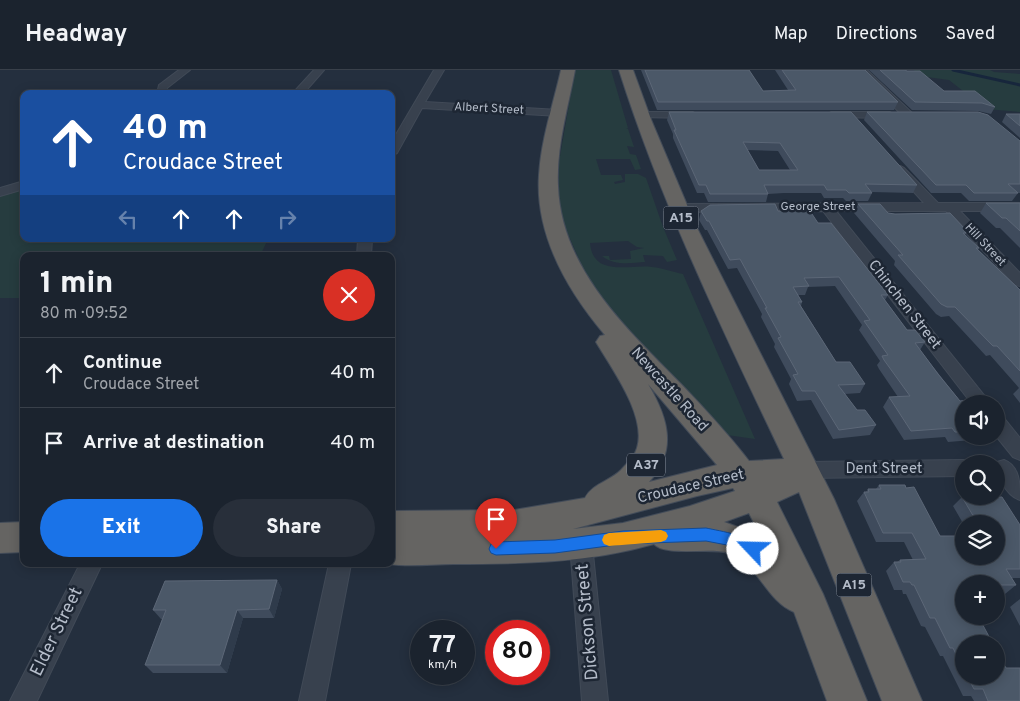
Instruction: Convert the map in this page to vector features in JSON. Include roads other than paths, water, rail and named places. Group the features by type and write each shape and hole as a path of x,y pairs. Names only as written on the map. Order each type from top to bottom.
{"highway":[{"name":"Newcastle Road","path":"568,70 548,176 549,202 554,230 562,252 584,293 617,333 706,429 749,486 792,566 815,618 846,701"},
{"name":"A15","path":"626,70 640,115 677,208 720,301 824,511 902,701"},
{"name":"A37","path":"547,521 583,508 620,490 642,470 649,460 654,446 654,432 644,402 597,321 584,293"},
{"name":"Croudace Street","path":"395,526 514,525 547,521 716,479 749,486 784,484 805,470"},
{"name":"Croudace Street","path":"395,549 515,549 581,544 623,538 675,524 749,486"},
{"path":"623,538 706,535 743,544 762,557 815,618"},
{"path":"0,538 20,537"}],"street":[{"path":"161,90 162,87 185,70"},
{"path":"301,90 319,70"},
{"path":"395,146 438,70"},
{"path":"823,115 912,115 862,70"},
{"name":"Albert Street","path":"418,105 559,114"},
{"path":"640,115 706,115"},
{"path":"852,115 864,128"},
{"path":"893,161 934,207"},
{"path":"0,192 20,186"},
{"name":"Chinchen Street","path":"826,207 975,395"},
{"name":"Hill Street","path":"949,207 1020,282"},
{"name":"George Street","path":"677,208 1020,207"},
{"path":"1005,433 1020,452"},
{"name":"Dent Street","path":"805,470 955,468"},
{"path":"1007,468 1020,492"},
{"name":"Dickson Street","path":"581,544 595,701"},
{"name":"Elder Street","path":"23,701 90,567"},
{"path":"312,701 339,567"}],"waterway":[{"path":"953,70 1020,85"}]}
